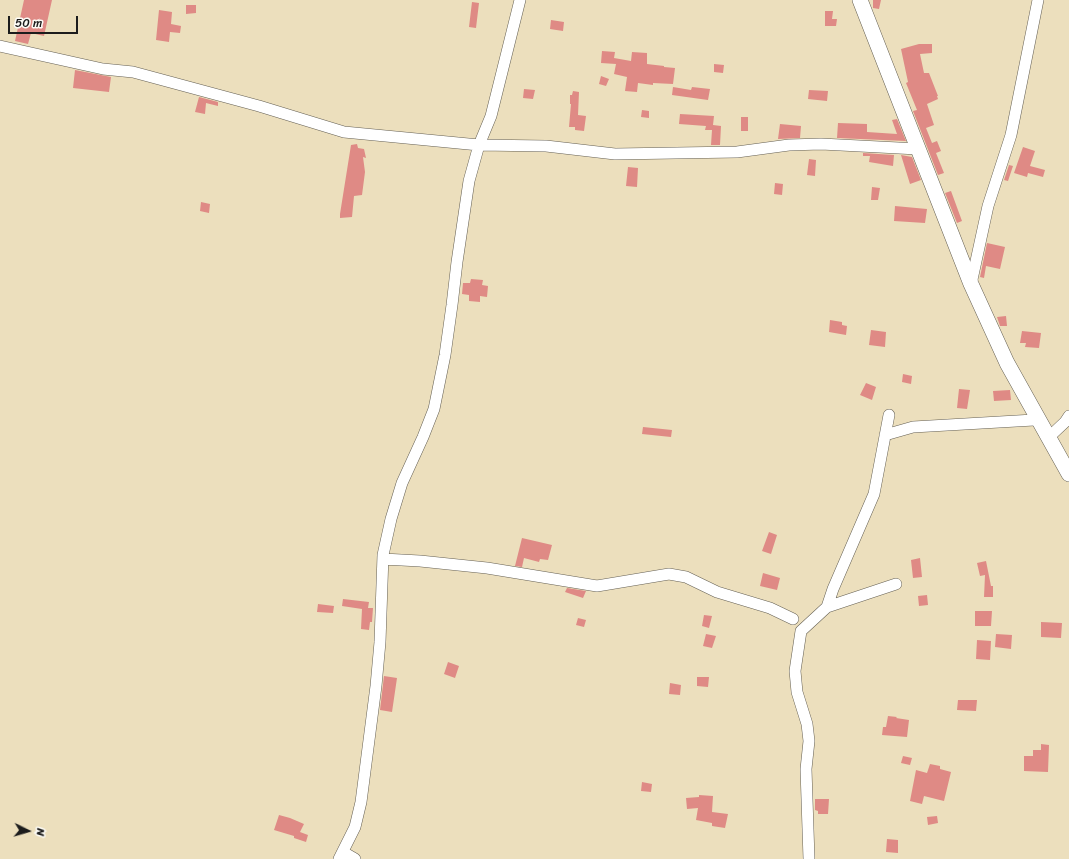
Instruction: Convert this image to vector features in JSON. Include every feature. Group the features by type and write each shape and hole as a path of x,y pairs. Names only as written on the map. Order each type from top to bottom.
{"main road":[{"path":"860,0 971,284 1007,363 1069,474"}],"street":[{"path":"355,859 341,855 355,827 361,802 376,686 380,642 383,559 391,519 402,483 434,409 445,355 457,262 470,181 478,145 491,116 520,0"},
{"path":"971,284 988,206 1011,135 1038,0"},
{"path":"0,46 103,69 132,72 245,102 344,132 478,145 546,146 615,154 737,152 789,145 821,144 918,149"},
{"path":"827,607 833,589 874,494 889,415"},
{"path":"1048,438 1065,422 1069,416"},
{"path":"885,435 913,427 1034,420"},
{"path":"383,559 420,561 486,568 597,586 668,574 686,577 717,592 770,608 793,619"},
{"path":"809,859 806,769 809,741 807,724 797,692 795,671 801,631 827,607 896,584"}],"building":[{"path":"24,0 52,0 44,36 31,33 28,44 15,41"},
{"path":"873,0 881,0 879,9 873,8"},
{"path":"472,2 479,3 476,28 469,27"},
{"path":"186,5 196,5 196,13 186,14"},
{"path":"159,10 172,12 171,24 181,26 180,33 170,32 169,42 156,40"},
{"path":"825,11 833,11 832,19 837,19 836,26 825,26"},
{"path":"551,20 564,22 563,31 550,29"},
{"path":"919,44 932,44 932,53 920,54 924,73 929,73 938,96 938,99 927,104 934,125 926,128 932,143 937,141 941,151 936,153 944,173 938,175 913,111 917,110 906,83 908,82 901,49"},
{"path":"602,51 615,52 614,58 631,61 632,52 647,53 647,64 675,68 673,84 653,83 653,85 638,83 637,92 625,91 627,77 614,74 616,64 601,63"},
{"path":"714,64 724,65 723,73 714,72"},
{"path":"75,70 111,77 109,92 73,88"},
{"path":"601,76 609,79 606,86 599,84"},
{"path":"673,87 691,90 692,87 710,89 708,100 672,95"},
{"path":"524,89 535,90 533,99 523,98"},
{"path":"809,90 828,91 827,101 808,99"},
{"path":"573,91 579,92 578,115 586,116 584,131 575,130 575,127 569,127 571,104 570,95 572,95"},
{"path":"199,97 218,102 218,106 206,103 205,114 195,112"},
{"path":"642,110 649,111 649,118 641,117"},
{"path":"680,114 714,116 713,125 721,126 720,145 711,145 712,130 705,130 706,126 679,124"},
{"path":"741,117 748,117 748,131 741,131"},
{"path":"897,119 906,141 837,138 838,123 867,124 867,132 897,134 892,120"},
{"path":"780,124 801,126 800,138 778,139"},
{"path":"357,144 358,148 364,149 366,158 363,157 365,172 362,195 354,196 352,217 340,218 351,145"},
{"path":"1023,147 1035,151 1030,166 1045,170 1043,177 1028,173 1027,177 1014,173"},
{"path":"863,153 894,155 893,166 869,162 870,156 863,156"},
{"path":"901,155 912,157 921,180 910,184"},
{"path":"809,159 816,160 815,176 807,175"},
{"path":"1009,165 1013,166 1008,181 1004,180"},
{"path":"628,167 638,168 637,187 626,186"},
{"path":"775,183 783,184 782,195 774,194"},
{"path":"872,187 880,188 878,200 871,200"},
{"path":"951,191 962,221 957,223 945,193"},
{"path":"201,202 210,204 209,213 200,211"},
{"path":"895,206 927,209 925,223 894,221"},
{"path":"987,243 1005,247 1000,269 986,266 984,278 980,277"},
{"path":"471,279 483,280 482,285 488,286 487,297 480,296 480,302 469,301 469,295 462,294 463,283 470,283"},
{"path":"1006,316 1007,326 1000,326 997,317"},
{"path":"830,320 842,322 842,325 847,326 846,335 829,332"},
{"path":"871,330 886,332 885,347 869,345"},
{"path":"1022,331 1041,333 1039,348 1025,347 1026,343 1020,343"},
{"path":"903,374 912,376 911,384 902,382"},
{"path":"866,383 876,387 872,400 860,395"},
{"path":"959,389 970,390 967,409 957,408"},
{"path":"1010,390 1011,400 994,401 993,391"},
{"path":"643,427 672,430 671,437 642,434"},
{"path":"769,532 777,535 771,554 762,551"},
{"path":"522,538 552,545 548,560 540,559 539,562 524,558 522,567 515,566"},
{"path":"920,558 922,577 913,578 911,560"},
{"path":"986,561 991,586 993,586 993,597 984,597 985,575 980,576 977,563"},
{"path":"763,573 780,578 777,590 760,586"},
{"path":"567,588 586,591 583,598 565,592"},
{"path":"927,595 928,605 919,606 918,596"},
{"path":"343,599 369,602 368,608 373,608 372,622 370,622 369,630 361,629 362,609 342,606"},
{"path":"318,604 334,606 333,613 317,612"},
{"path":"975,611 992,611 991,626 975,626"},
{"path":"704,615 712,616 709,628 702,626"},
{"path":"578,618 586,620 584,627 576,625"},
{"path":"1041,622 1062,623 1061,638 1041,637"},
{"path":"706,634 716,636 712,648 703,646"},
{"path":"996,634 1012,635 1011,649 995,647"},
{"path":"977,640 991,641 990,660 976,659"},
{"path":"448,662 459,666 455,678 444,674"},
{"path":"384,676 397,678 392,712 380,710"},
{"path":"697,677 709,677 708,687 697,686"},
{"path":"670,683 681,685 680,695 669,694"},
{"path":"958,700 977,700 976,711 957,710"},
{"path":"888,716 909,720 907,737 882,735 883,727 886,727"},
{"path":"1041,744 1049,745 1048,772 1024,771 1024,756 1033,756 1033,750 1041,750"},
{"path":"903,756 912,758 910,765 901,763"},
{"path":"930,764 940,766 940,769 951,772 944,801 924,796 922,804 910,801 916,770 927,773"},
{"path":"642,782 652,784 651,792 641,791"},
{"path":"699,795 713,796 712,812 728,814 725,828 712,826 712,823 696,820 698,808 687,809 686,798 699,797"},
{"path":"815,799 829,799 828,814 818,814 818,811 815,810"},
{"path":"279,815 304,824 300,832 308,835 306,842 294,838 294,836 274,830"},
{"path":"937,816 938,823 928,825 927,817"},
{"path":"887,839 898,840 898,853 886,852"}]}
